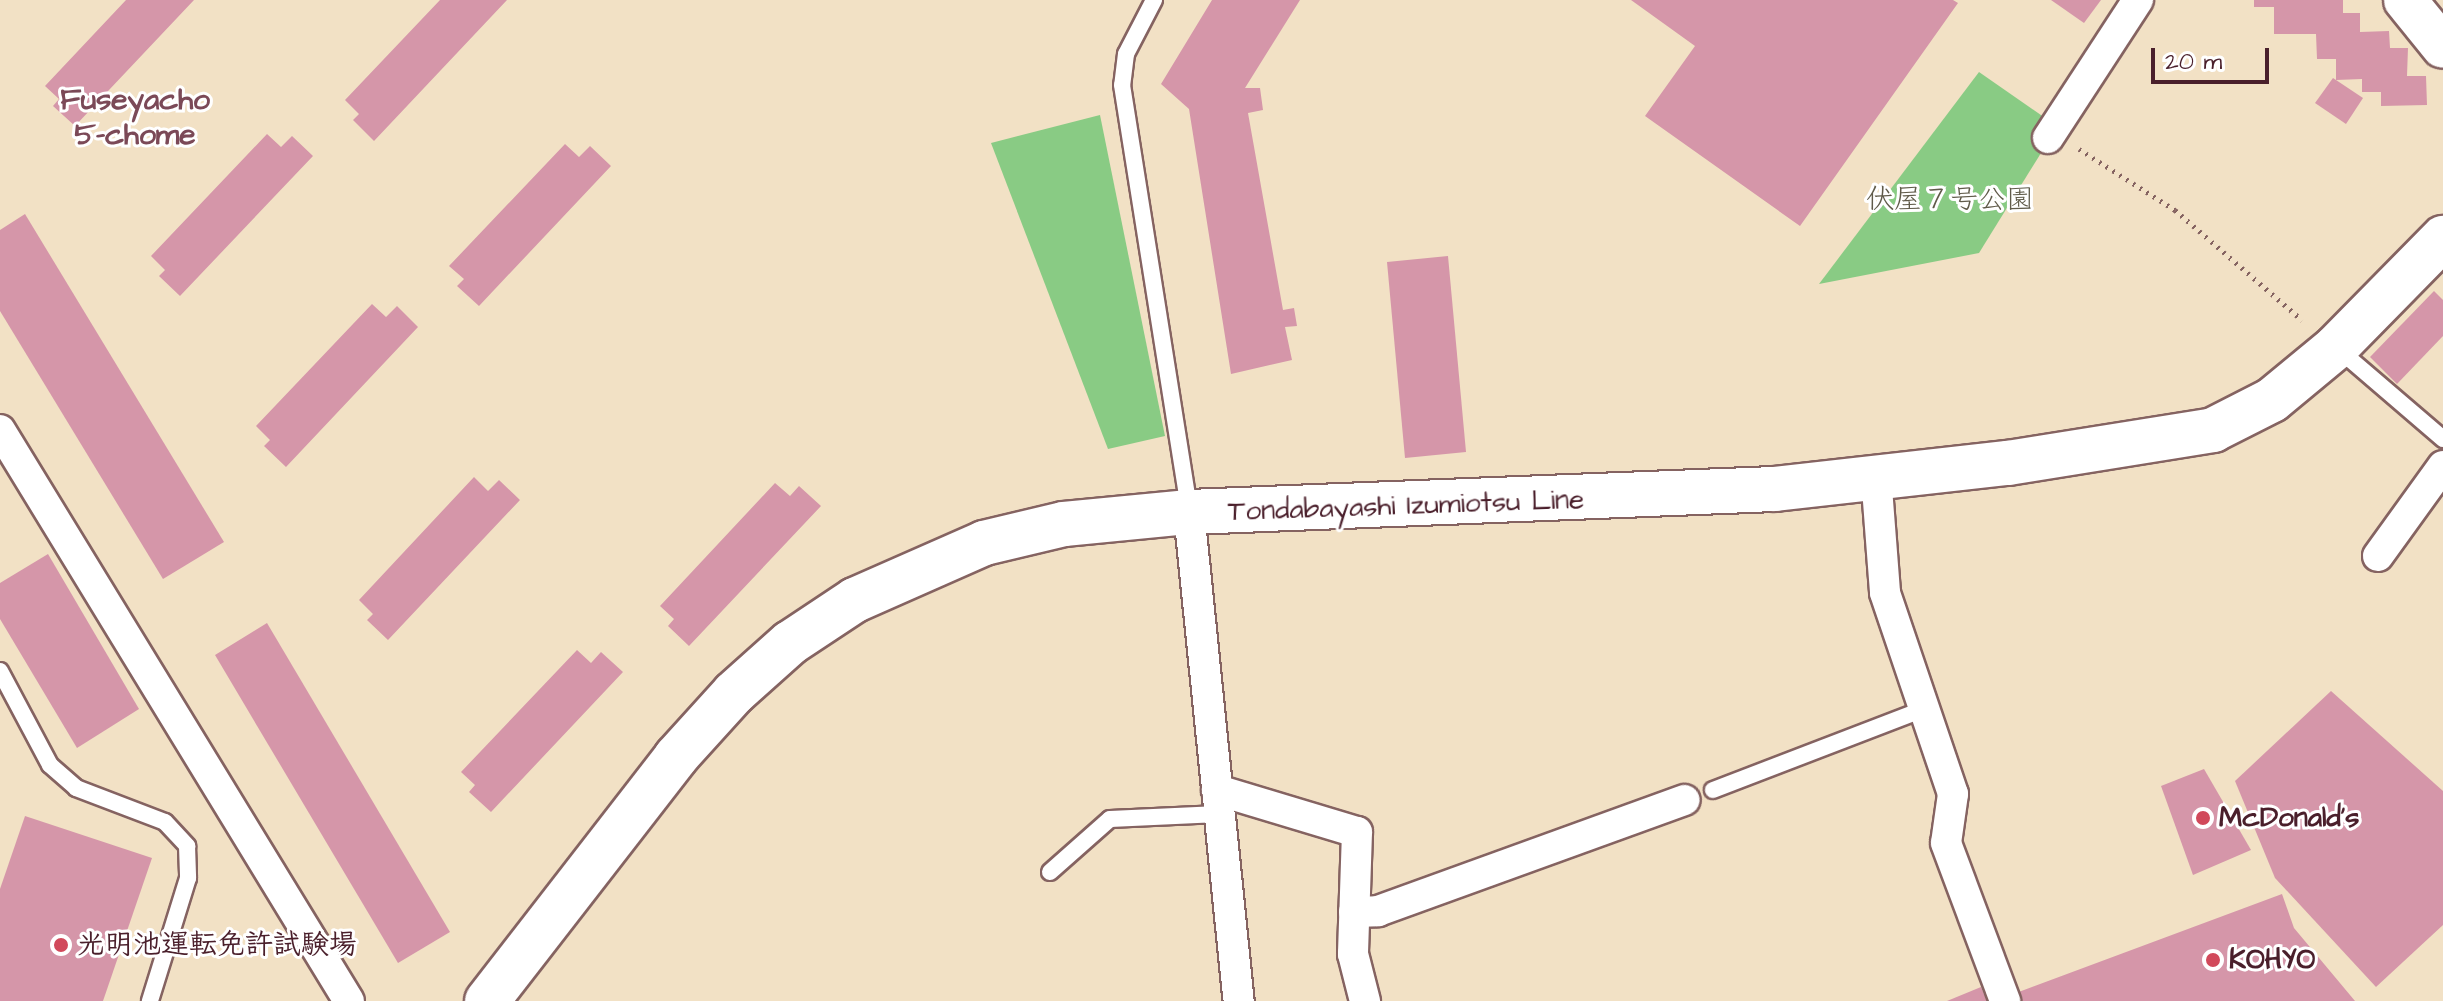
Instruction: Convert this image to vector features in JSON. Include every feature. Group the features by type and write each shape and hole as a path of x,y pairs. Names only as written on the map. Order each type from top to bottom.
{"main road":[{"path":"2405,0 2443,47"},
{"name":"Tondabayashi Izumiotsu Line","path":"487,1001 695,733 790,643 855,600 984,543 1064,524 1189,512 1676,496 2008,463 2213,430 2272,400 2336,347 2443,238"}],"street":[{"path":"2048,138 2138,0"},
{"path":"0,430 349,1001"},
{"path":"2378,556 2443,466"},
{"path":"1876,475 1885,593 1953,794 1946,843 2005,1001"},
{"path":"1189,512 1239,1001"},
{"path":"1354,912 1378,911 1699,795"},
{"path":"1218,802 1357,832 1353,954 1365,1001"}],"lane":[{"path":"1154,0 1126,54 1122,85 1189,512"},
{"path":"2336,347 2443,439"},
{"path":"0,671 50,765 76,788 165,822 187,846 188,878 150,1001"},
{"path":"1699,795 1924,709"},
{"path":"1050,872 1110,819 1218,802"}],"path":[{"path":"2048,138 2091,153 2175,210 2336,347"}],"green space":[{"name":"伏屋７号公園","path":"1979,72 2048,120 2046,145 1979,253 1819,284"},
{"path":"1100,115 1165,436 1108,449 991,143"}],"building":[{"path":"126,0 194,0 75,126 53,106 59,99 45,86"},
{"path":"440,0 507,0 374,141 353,120 359,114 345,100"},
{"path":"1212,0 1300,0 1245,88 1260,88 1263,110 1248,113 1283,310 1294,308 1297,326 1285,327 1292,360 1231,374 1189,109 1161,84"},
{"path":"1631,0 1953,0 1958,3 1800,226 1645,116 1695,46"},
{"path":"2051,0 2101,0 2084,23"},
{"path":"2254,0 2343,0 2343,13 2360,13 2360,32 2389,31 2390,48 2408,48 2407,76 2426,76 2427,105 2381,106 2381,92 2362,92 2362,79 2336,80 2336,59 2317,59 2316,34 2274,34 2274,7 2254,7"},
{"path":"2333,78 2363,98 2346,124 2315,103"},
{"path":"267,134 281,147 292,136 313,156 180,296 159,276 165,270 151,256"},
{"path":"565,144 579,157 590,146 611,166 479,306 457,286 464,279 449,266"},
{"path":"25,214 224,542 163,579 0,311 0,230"},
{"path":"1448,256 1466,452 1405,458 1387,262"},
{"path":"2434,291 2443,300 2443,336 2397,384 2370,357"},
{"path":"372,304 386,317 397,306 418,327 286,467 264,446 270,440 256,426"},
{"path":"474,477 488,491 499,480 520,500 388,640 367,620 373,614 359,600"},
{"path":"775,483 790,496 799,486 821,506 689,646 668,626 674,619 660,606"},
{"path":"48,554 139,709 77,748 0,619 0,583"},
{"path":"267,623 450,932 398,963 215,655"},
{"path":"577,650 591,663 601,652 623,672 491,812 469,792 475,785 461,772"},
{"path":"2331,691 2443,791 2443,925 2376,987 2275,878 2235,781"},
{"name":"McDonald's","path":"2204,769 2251,850 2193,875 2161,786"},
{"name":"光明池運転免許試験場","path":"25,816 152,858 103,1001 0,1001 0,889"},
{"name":"KOHYO","path":"2282,894 2294,928 2355,1001 2019,1001 2016,993"},
{"path":"1981,987 1987,1001 1947,1001"}],"place":[{"name":"McDonald's","path":"2203,818"},
{"name":"光明池運転免許試験場","path":"61,945"},
{"name":"KOHYO","path":"2213,960"}],"district":[{"name":"Fuseyacho 5-chome","path":"135,117"}]}
